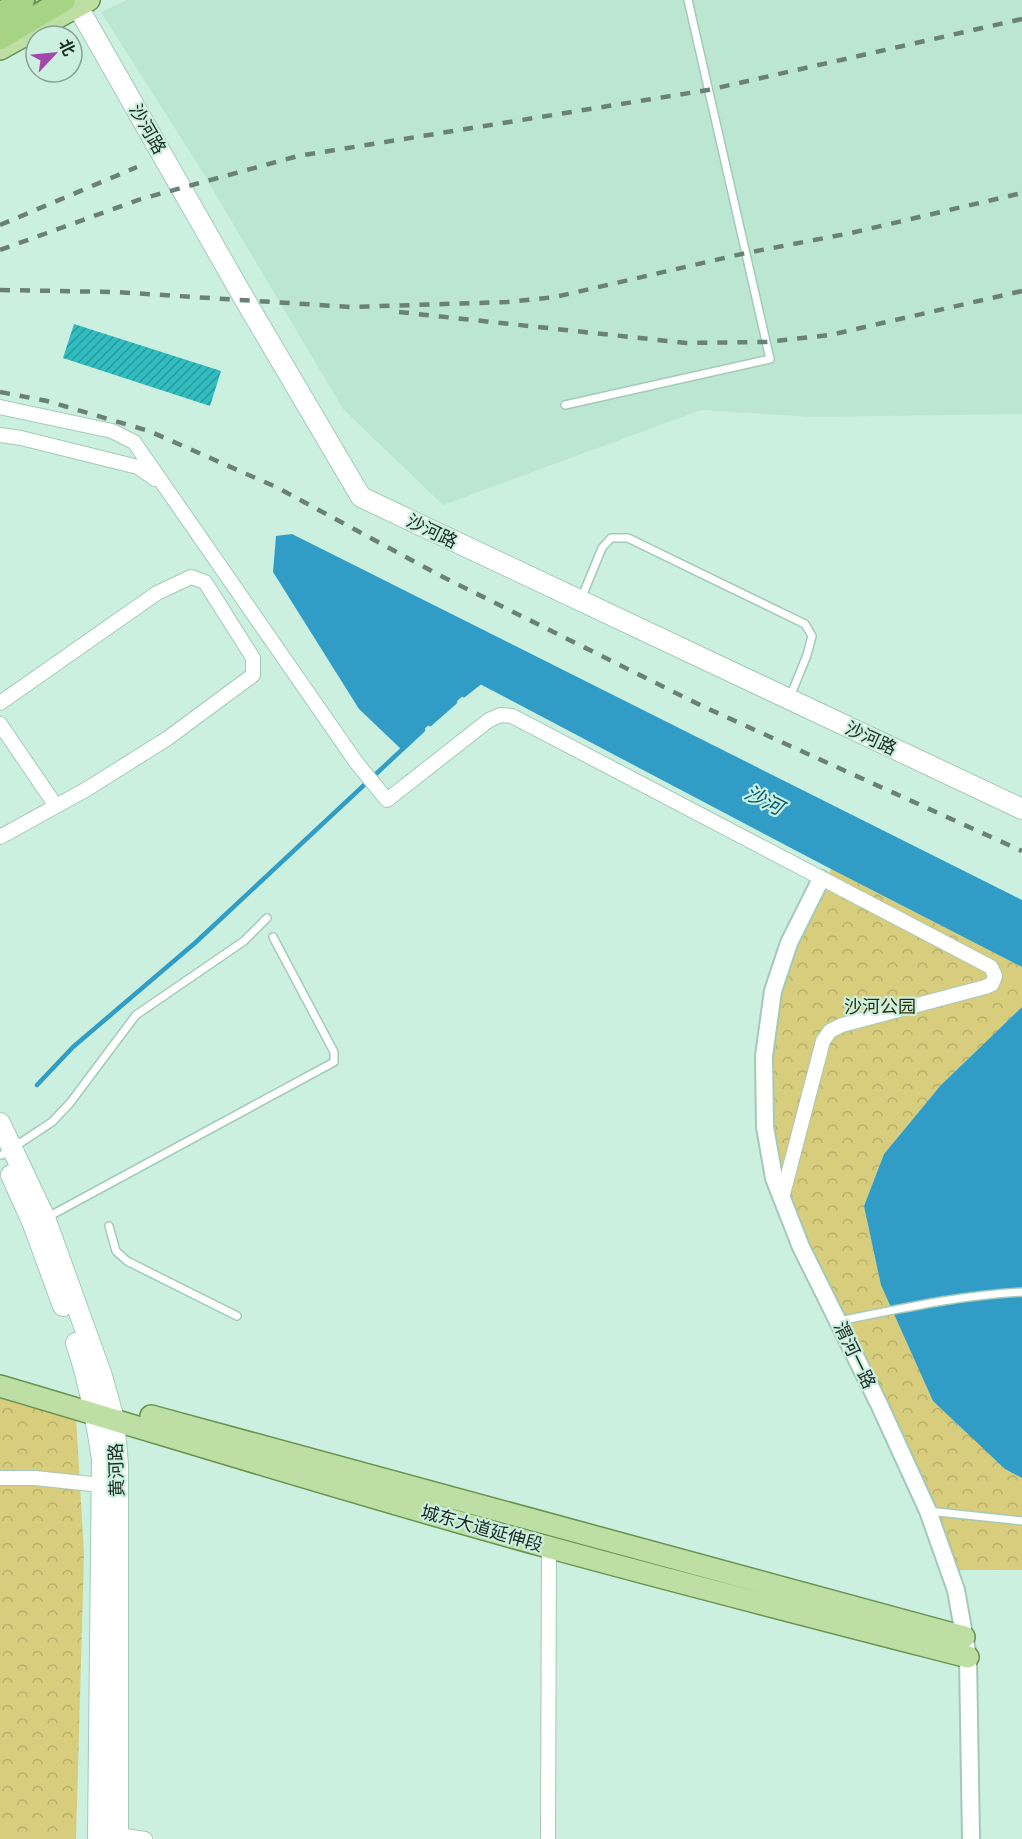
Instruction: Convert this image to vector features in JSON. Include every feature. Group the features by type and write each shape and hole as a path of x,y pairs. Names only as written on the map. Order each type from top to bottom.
{"highway":[{"path":"0,14 23,0"},
{"path":"0,38 76,2"}],"main road":[{"path":"0,49 76,2"},
{"name":"沙河路","path":"76,2 245,300 361,497 1022,809"},
{"name":"黄河路","path":"0,1123 5,1151 39,1221 102,1376 98,1836"},
{"name":"城东大道延伸段","path":"0,1374 311,1480 549,1547 966,1647"},
{"name":"城东大道延伸段","path":"0,1386 103,1410 966,1647"},
{"name":"黄河路","path":"103,1410 118,1465 118,1837"}],"street":[{"path":"0,407 112,431 134,442 368,777 387,800 489,720 501,715 512,716 992,967 995,976 992,984 985,987 842,1025 830,1031 823,1041 782,1198"},
{"path":"0,435 21,438 138,467 161,482"},
{"path":"0,703 157,593 191,577 205,582 253,658 253,675 168,738 0,837"},
{"path":"0,724 56,806"},
{"name":"渭河一路","path":"820,879 789,944 773,991 764,1056 765,1127 774,1178 801,1247 839,1321 928,1511 956,1590 966,1647 971,1839"},
{"path":"0,1478 35,1478 101,1485"},
{"path":"548,1839 549,1547"},
{"path":"98,1836 145,1839"}],"lane":[{"path":"565,405 770,359 688,0"},
{"path":"580,602 602,548 611,538 628,538 805,624 812,636 789,700"},
{"path":"5,1151 58,1116 136,1015 244,941 267,918"},
{"path":"39,1221 334,1062 334,1052 273,937"},
{"path":"109,1226 116,1251 127,1261 237,1316"},
{"path":"839,1321 938,1301 1022,1292"},
{"path":"928,1511 1022,1521"}],"shaded area":[{"path":"127,0 1022,0 1022,414 812,417 701,410 443,505 343,409 197,163 101,12"}],"green space":[{"name":"沙河公园","path":"831,869 1022,967 1022,1007 941,1085 884,1154 864,1206 1005,1469 1022,1478 1022,1570 956,1570 789,1197 771,1128 770,1062 777,1011 794,947"},
{"path":"0,1395 76,1416 84,1554 76,1839 0,1839"}],"water":[{"name":"沙河","path":"292,534 1022,900 1022,967 478,683 401,749 359,709 273,572 276,536"},
{"path":"1022,1007 1022,1478 1005,1469 933,1401 881,1285 864,1206 884,1154 941,1085"}],"building":[{"path":"74,324 221,371 210,406 63,358"}],"waterway":[{"path":"464,695 483,680"},
{"path":"430,724 455,702"},
{"path":"37,1085 73,1047 195,943 423,730"}],"railway":[{"path":"0,250 141,199 298,156 708,90 1022,19"},
{"path":"0,225 137,167"},
{"path":"0,290 115,292 351,307 508,302 555,297 746,253 851,233 1022,193"},
{"path":"399,312 686,343 766,342 830,335 1022,291"},
{"path":"0,392 47,401 149,431 276,487 439,575 702,706 1022,851"}]}
